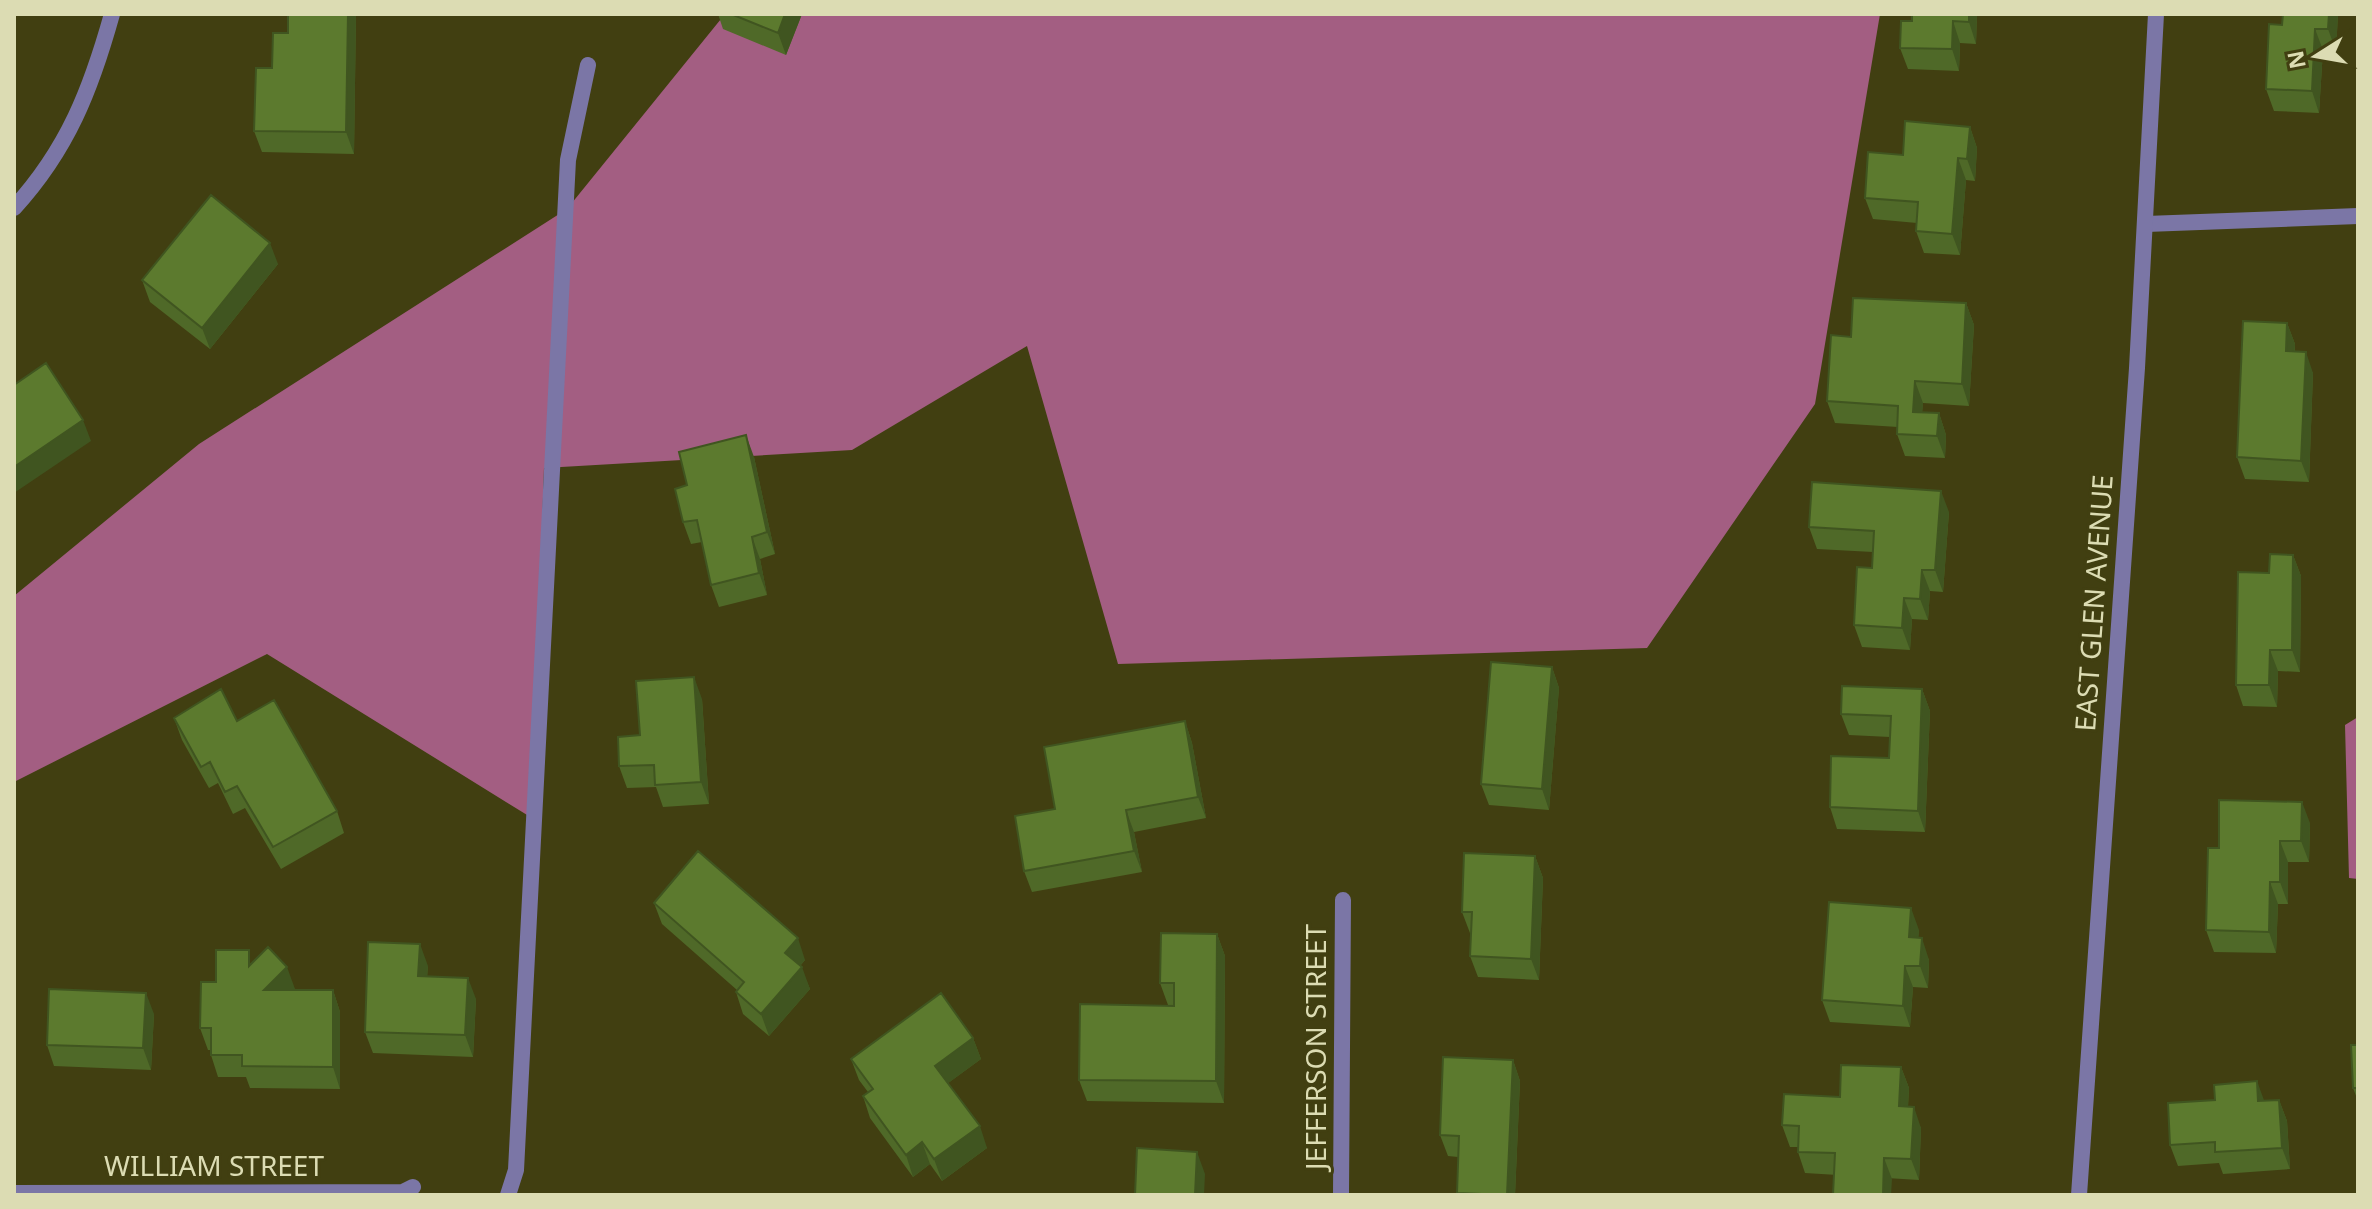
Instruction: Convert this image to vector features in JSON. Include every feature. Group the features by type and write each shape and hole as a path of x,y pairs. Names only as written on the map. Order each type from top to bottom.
{"street":[{"path":"14,208 67,136 95,76 112,14"},
{"name":"EAST GLEN AVENUE","path":"2079,1195 2146,224 2156,14"},
{"path":"508,1195 516,1170 568,160 588,65"},
{"path":"2146,224 2358,216"},
{"name":"JEFFERSON STREET","path":"1341,1195 1343,900"},
{"name":"WILLIAM STREET","path":"14,1193 403,1192 413,1187"}],"shaded area":[{"path":"725,14 1880,14 1815,404 1647,648 1118,664 1027,346 852,450 544,468 532,818 267,654 14,782 14,596 199,444 567,209"},
{"path":"2358,717 2358,879 2349,878 2345,725"}],"building":[{"path":"288,14 348,14 346,132 254,131 256,68 272,68 273,33 288,33"},
{"path":"731,14 785,14 778,33"},
{"path":"1912,14 1969,14 1969,22 1953,21 1952,49 1900,48 1901,21 1912,21"},
{"path":"2283,14 2329,14 2328,29 2315,29 2312,91 2266,89 2269,24 2282,25"},
{"path":"1905,121 1970,127 1967,159 1958,158 1952,234 1916,231 1918,202 1865,198 1868,152 1903,155"},
{"path":"211,195 270,243 202,328 142,280"},
{"path":"1853,298 1966,303 1962,384 1915,381 1913,412 1939,413 1937,436 1897,434 1898,406 1827,401 1831,335 1851,337"},
{"path":"2243,321 2287,323 2286,351 2306,352 2301,461 2237,457"},
{"path":"46,363 83,420 14,467 14,385"},
{"path":"746,435 767,532 752,537 759,573 711,585 697,520 683,522 675,489 687,485 679,452"},
{"path":"1812,482 1941,491 1935,570 1922,570 1920,599 1904,598 1902,628 1854,625 1857,567 1872,568 1874,531 1809,527"},
{"path":"2270,554 2293,555 2292,650 2270,650 2269,685 2236,685 2238,572 2269,573"},
{"path":"1491,662 1552,667 1542,789 1481,784"},
{"path":"694,677 701,782 655,785 654,765 619,766 618,737 640,735 636,681"},
{"path":"1842,686 1922,689 1918,811 1830,807 1831,756 1889,758 1891,716 1841,714"},
{"path":"221,689 237,721 274,700 337,811 273,847 237,786 225,792 210,762 201,767 174,718"},
{"path":"1185,721 1198,797 1126,810 1134,851 1024,871 1015,816 1055,809 1044,747"},
{"path":"2219,800 2302,802 2301,841 2280,841 2280,882 2270,882 2269,932 2206,930 2208,848 2219,848"},
{"path":"698,851 798,938 785,953 802,967 761,1014 736,992 744,982 654,903"},
{"path":"1464,853 1535,856 1531,959 1470,956 1472,912 1462,912"},
{"path":"1829,902 1911,908 1909,937 1922,938 1920,966 1905,966 1903,1006 1822,1000"},
{"path":"1161,933 1217,934 1216,1081 1079,1080 1080,1004 1174,1006 1174,983 1160,983"},
{"path":"368,942 420,944 418,976 468,978 465,1035 365,1032"},
{"path":"268,947 287,967 264,990 333,990 333,1067 242,1066 242,1055 211,1055 211,1028 200,1028 201,982 216,982 216,950 249,950 249,966"},
{"path":"49,989 146,993 143,1048 47,1045"},
{"path":"941,993 973,1038 935,1066 980,1126 934,1159 922,1142 906,1155 863,1096 873,1089 851,1059"},
{"path":"2351,1045 2358,1045 2358,1088 2353,1088"},
{"path":"1443,1057 1513,1060 1507,1195 1457,1193 1459,1136 1440,1135"},
{"path":"1841,1065 1901,1067 1899,1106 1914,1107 1911,1159 1884,1158 1883,1195 1833,1195 1835,1153 1798,1152 1799,1126 1782,1125 1784,1094 1840,1097"},
{"path":"2257,1081 2258,1101 2279,1100 2282,1148 2215,1152 2215,1142 2170,1145 2168,1103 2215,1100 2214,1085"},
{"path":"1137,1148 1197,1152 1195,1195 1135,1195"}]}
